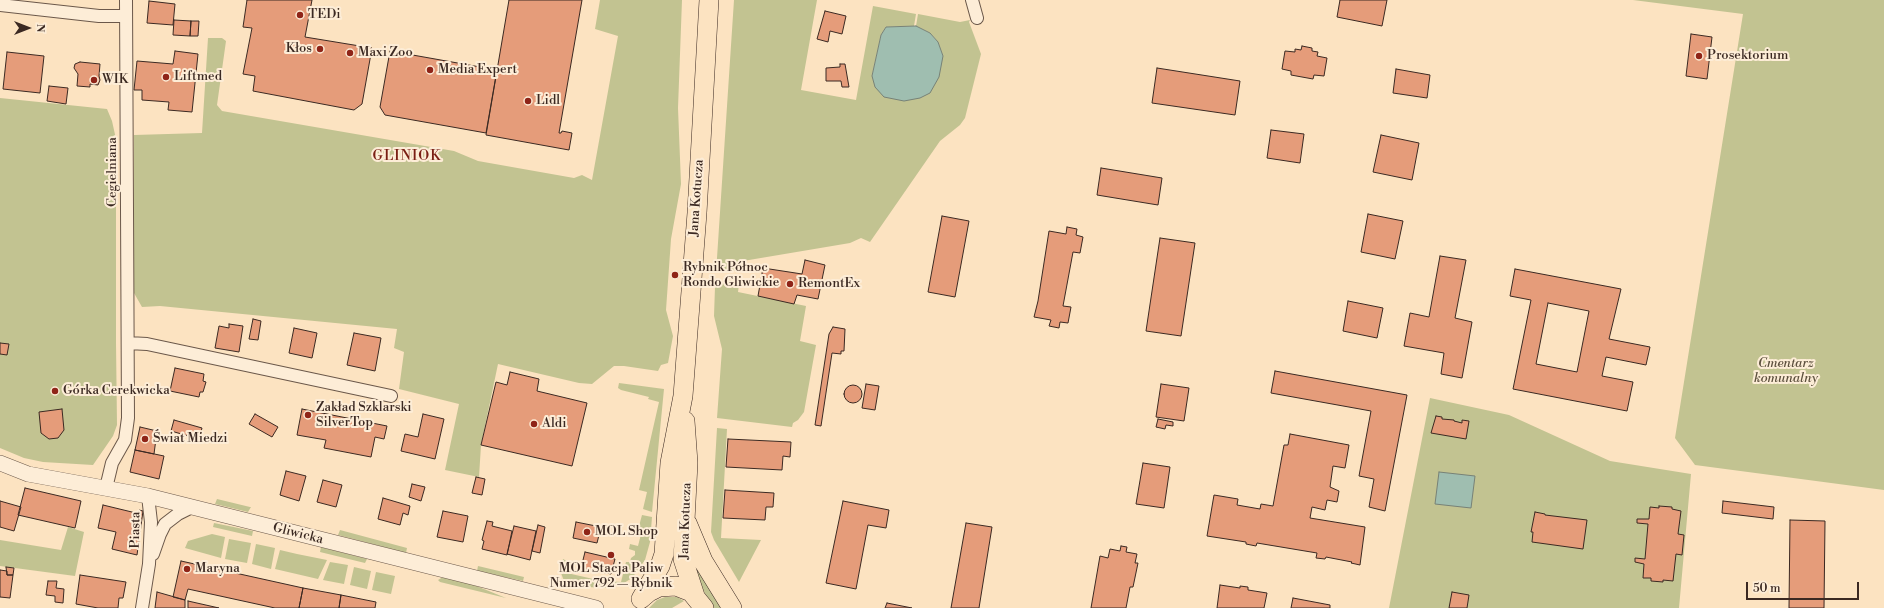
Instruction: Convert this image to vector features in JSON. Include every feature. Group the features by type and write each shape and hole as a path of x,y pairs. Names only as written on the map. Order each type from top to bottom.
{"main road":[{"name":"Jana Kotucza","path":"639,604 660,566 664,554 670,463 683,396 697,213 709,0"},
{"name":"Jana Kotucza","path":"683,396 688,463 683,559 699,602"},
{"path":"684,518 703,561 732,608"},
{"path":"639,604 654,589 665,586 681,587 699,602"}],"street":[{"name":"Cegielniana","path":"106,488 111,467 125,440 128,426 126,0"},
{"path":"972,0 977,18"},
{"path":"0,5 99,16 126,16"},
{"path":"128,343 147,344 391,396"},
{"name":"Gliwicka","path":"0,463 28,474 148,496 594,608"},
{"name":"Piasta","path":"142,608 149,564 151,517 148,496"},
{"name":"Piasta","path":"149,564 160,534 166,524 178,514 192,507"}],"green space":[{"path":"600,0 682,0 678,108 681,184 671,239 666,310 673,336 668,363 661,365 658,371 614,366 592,384 579,383 498,364 481,445 479,477 445,470 459,404 399,389 404,352 394,348 397,329 160,306 142,307 134,293 134,135 202,133 208,38 222,38 226,41 217,105 222,111 454,151 478,161 574,178 582,175 592,180 618,36 595,29"},
{"path":"734,0 817,0 801,90 856,100 873,6 916,14 914,26 886,27 881,35 872,76 943,56 938,42 930,33 916,26 918,14 960,22 970,20 969,22 981,54 965,118 960,125 940,141 870,242 861,238 850,243 743,261 741,270 716,273"},
{"name":"Cmentarz komunalny","path":"1633,0 1884,0 1884,490 1695,465 1675,438 1743,14"},
{"path":"0,98 107,109 112,121 116,139 117,425 113,436 93,465 43,462 24,458 0,448"},
{"path":"740,276 738,292 806,306 800,341 816,345 804,412 798,420 793,423 792,427 717,418 722,349 714,316 715,287"},
{"path":"619,383 664,389 652,512 643,509 647,492 639,490 659,402 648,399 649,397 621,390 618,388"},
{"path":"1430,398 1509,415 1610,461 1691,474 1679,608 1389,608"},
{"path":"717,428 727,429 721,538 761,540 739,582 714,540 711,532"},
{"path":"217,499 251,507 248,512 215,504"},
{"path":"642,515 652,517 650,542 645,560 632,578 624,583 606,588 588,587 564,581 561,573 563,559 569,562 567,573 602,581 621,582 626,562 630,562 631,558 635,555 635,551 629,549 630,544 638,546 641,534 638,530"},
{"path":"214,523 253,531 252,536 213,527"},
{"path":"68,527 84,532 75,576 0,566 0,540 61,550"},
{"path":"340,530 407,548 406,553 338,535"},
{"path":"212,534 225,537 221,558 185,548 188,541"},
{"path":"229,539 251,543 247,563 225,559"},
{"path":"256,544 275,548 271,569 252,564"},
{"path":"321,547 367,559 365,563 320,552"},
{"path":"280,550 327,560 318,579 275,569"},
{"path":"694,558 723,608 714,608 701,587 697,578"},
{"path":"330,562 348,565 344,584 323,580"},
{"path":"478,566 524,577 523,581 477,571"},
{"path":"354,567 371,571 367,589 350,585"},
{"path":"376,572 395,576 391,594 372,590"},
{"path":"443,577 474,585 506,598 440,582 438,580"},
{"path":"665,597 677,597 684,601 672,608 649,608 657,600"}],"shaded area":[{"path":"916,26 930,33 938,42 943,56 939,77 930,93 920,98 904,101 884,97 875,87 872,76 881,35 886,27"},
{"path":"1439,472 1475,476 1471,508 1435,504"}],"building":[{"path":"247,0 312,0 305,37 372,48 362,104 354,110 253,91 255,76 243,74 252,28 243,27"},
{"name":"Lidl","path":"509,0 582,0 559,133 562,131 572,133 569,150 486,135"},
{"path":"1340,0 1387,0 1382,26 1337,17"},
{"path":"149,1 175,4 173,25 147,23"},
{"path":"825,11 846,16 842,34 830,31 828,42 817,39"},
{"path":"174,20 191,21 190,36 173,35"},
{"path":"191,21 199,21 198,36 190,36"},
{"name":"Prosektorium","path":"1691,34 1712,37 1707,79 1686,76"},
{"path":"1302,46 1312,48 1312,51 1318,52 1317,56 1327,58 1324,76 1314,75 1313,79 1291,75 1291,71 1282,69 1285,51 1295,52 1295,49 1301,50"},
{"name":"Liftmed","path":"175,51 198,54 192,112 168,110 169,102 142,100 142,90 134,90 137,61 173,64"},
{"path":"390,51 497,70 486,133 385,115 380,107"},
{"path":"7,52 44,56 40,93 3,89"},
{"path":"80,62 100,64 100,80 98,85 90,84 90,87 77,86 78,74 74,68 75,64"},
{"path":"840,64 845,64 849,87 842,87 841,81 826,81 826,68 840,67"},
{"path":"1157,68 1240,81 1235,115 1152,103"},
{"path":"1396,69 1430,75 1427,98 1393,93"},
{"path":"49,86 68,88 66,104 47,101"},
{"path":"1271,130 1304,134 1300,163 1267,158"},
{"path":"1381,135 1419,143 1412,180 1373,172"},
{"path":"1101,168 1162,178 1158,205 1097,195"},
{"path":"1368,214 1403,221 1395,259 1361,252"},
{"path":"942,216 969,221 955,297 928,292"},
{"path":"1067,227 1077,229 1076,235 1083,237 1080,253 1073,252 1063,306 1071,307 1068,323 1060,322 1059,328 1049,326 1051,320 1034,317 1049,231 1066,234"},
{"path":"1160,238 1195,243 1181,336 1146,331"},
{"path":"1440,256 1466,260 1455,318 1472,322 1462,378 1441,374 1444,353 1404,346 1410,313 1429,317"},
{"name":"RemontEx","path":"805,260 825,265 818,299 797,295 794,304 758,296 763,268 802,274"},
{"path":"1515,269 1621,289 1609,339 1650,347 1646,365 1606,357 1602,376 1633,382 1627,411 1513,389 1531,300 1510,296","holes":["1548,303 1589,311 1577,372 1536,364"]},
{"path":"1348,301 1383,308 1377,338 1343,331"},
{"path":"253,319 261,321 258,340 249,339"},
{"path":"229,324 243,326 239,352 215,348 219,326 229,328"},
{"path":"833,327 845,329 844,351 841,351 841,354 832,353 821,426 815,425 829,334"},
{"path":"294,328 317,333 312,358 289,353"},
{"path":"354,333 381,338 375,371 347,365"},
{"path":"0,343 9,344 7,355 0,354"},
{"path":"175,368 204,374 203,381 206,382 203,392 200,392 199,397 170,391"},
{"path":"1275,371 1407,395 1385,511 1369,507 1374,479 1359,476 1371,411 1271,393"},
{"name":"Aldi","path":"510,372 539,379 537,391 587,403 572,466 481,445 496,382 507,385"},
{"path":"866,384 879,386 875,410 862,408"},
{"path":"1161,384 1189,388 1184,421 1156,417"},
{"path":"853,385 859,388 862,394 859,400 853,403 847,400 844,394 847,388"},
{"path":"62,409 64,430 58,438 49,439 41,433 39,412"},
{"path":"302,409 387,426 384,439 375,437 371,457 324,448 326,440 297,435"},
{"path":"255,414 278,427 272,437 249,424"},
{"path":"423,414 444,419 435,459 401,451 405,434 418,437"},
{"path":"1436,416 1442,417 1442,419 1454,420 1462,423 1462,420 1469,421 1466,439 1431,433"},
{"path":"1158,419 1173,422 1173,426 1166,425 1165,429 1156,427"},
{"path":"174,420 202,428 199,439 171,431"},
{"path":"140,427 157,431 154,454 135,450"},
{"path":"1290,434 1349,445 1345,468 1333,466 1330,487 1339,491 1337,502 1327,500 1325,510 1312,507 1310,518 1365,527 1360,565 1326,557 1325,559 1316,558 1317,553 1257,543 1256,546 1246,544 1246,542 1207,536 1214,495 1238,499 1237,505 1260,509 1261,504 1273,506 1284,445 1288,445"},
{"path":"728,439 791,442 790,457 783,456 782,470 726,467"},
{"path":"135,450 164,456 159,479 130,472"},
{"path":"1143,463 1170,467 1164,508 1136,504"},
{"path":"286,471 306,476 299,501 280,495"},
{"path":"476,477 485,479 482,495 472,493"},
{"path":"323,480 342,485 336,507 317,502"},
{"path":"412,484 425,487 421,501 409,497"},
{"path":"25,488 81,501 75,528 18,515"},
{"path":"725,490 774,493 773,507 766,507 765,520 723,518"},
{"path":"383,498 410,506 408,515 403,513 400,525 378,519"},
{"path":"0,501 21,507 14,531 0,527"},
{"path":"843,501 889,510 886,528 868,525 856,589 826,583"},
{"path":"1723,501 1774,507 1773,519 1722,513"},
{"path":"103,505 136,513 139,510 143,511 137,555 112,549 116,532 98,528"},
{"path":"1659,506 1672,507 1672,509 1681,511 1678,534 1684,535 1682,555 1676,554 1673,581 1651,581 1651,578 1643,578 1644,564 1635,562 1635,558 1645,559 1648,524 1637,523 1637,519 1649,519 1650,507 1659,508"},
{"path":"443,511 468,516 463,542 437,537"},
{"path":"1535,512 1545,515 1587,520 1583,549 1532,542 1533,532 1531,532"},
{"path":"1790,520 1825,521 1824,608 1789,608"},
{"path":"487,521 493,522 492,526 512,531 507,555 482,549 484,541 482,540"},
{"name":"MOL Shop","path":"576,522 601,527 597,543 573,538"},
{"path":"966,523 992,527 979,608 951,608"},
{"path":"538,525 545,527 540,553 532,551"},
{"path":"514,526 536,531 530,560 507,554"},
{"path":"1121,546 1127,547 1126,552 1137,554 1135,563 1138,563 1133,587 1130,587 1126,608 1091,608 1100,556 1108,558 1110,549 1120,551"},
{"path":"585,552 615,559 611,574 581,568"},
{"path":"181,561 303,588 299,608 275,608 188,589 185,600 173,597"},
{"path":"6,567 14,568 13,575 7,575"},
{"path":"0,570 7,571 7,575 13,575 10,598 0,597"},
{"path":"80,575 126,582 123,598 119,598 118,608 98,608 76,604"},
{"path":"48,581 57,581 56,588 64,589 63,603 55,602 55,596 46,595"},
{"path":"1220,585 1240,588 1240,586 1248,587 1248,590 1267,593 1264,608 1217,608"},
{"path":"303,588 341,595 339,608 299,608"},
{"path":"157,592 185,600 185,608 155,608"},
{"path":"1452,592 1469,595 1467,608 1449,608"},
{"path":"341,595 376,602 375,608 339,608"},
{"path":"1293,598 1330,605 1330,608 1291,608"},
{"path":"188,601 219,608 188,608"},
{"path":"887,603 912,608 885,608"}],"place":[{"name":"TEDi","path":"300,15"},
{"name":"Kłos","path":"320,49"},
{"name":"Maxi Zoo","path":"350,53"},
{"name":"Prosektorium","path":"1699,56"},
{"name":"Media Expert","path":"430,70"},
{"name":"Liftmed","path":"166,77"},
{"name":"WIK","path":"94,80"},
{"name":"Lidl","path":"528,101"},
{"name":"Rybnik Północ Rondo Gliwickie","path":"675,275"},
{"name":"RemontEx","path":"790,284"},
{"name":"Górka Cerekwicka","path":"55,391"},
{"name":"Zakład Szklarski SilverTop","path":"308,415"},
{"name":"Aldi","path":"534,424"},
{"name":"Świat Miedzi","path":"145,439"},
{"name":"MOL Shop","path":"587,532"},
{"name":"MOL Stacja Paliw Numer 792 — Rybnik","path":"611,555"},
{"name":"Maryna","path":"187,569"}],"district":[{"name":"GLINIOK","path":"407,157"}]}
